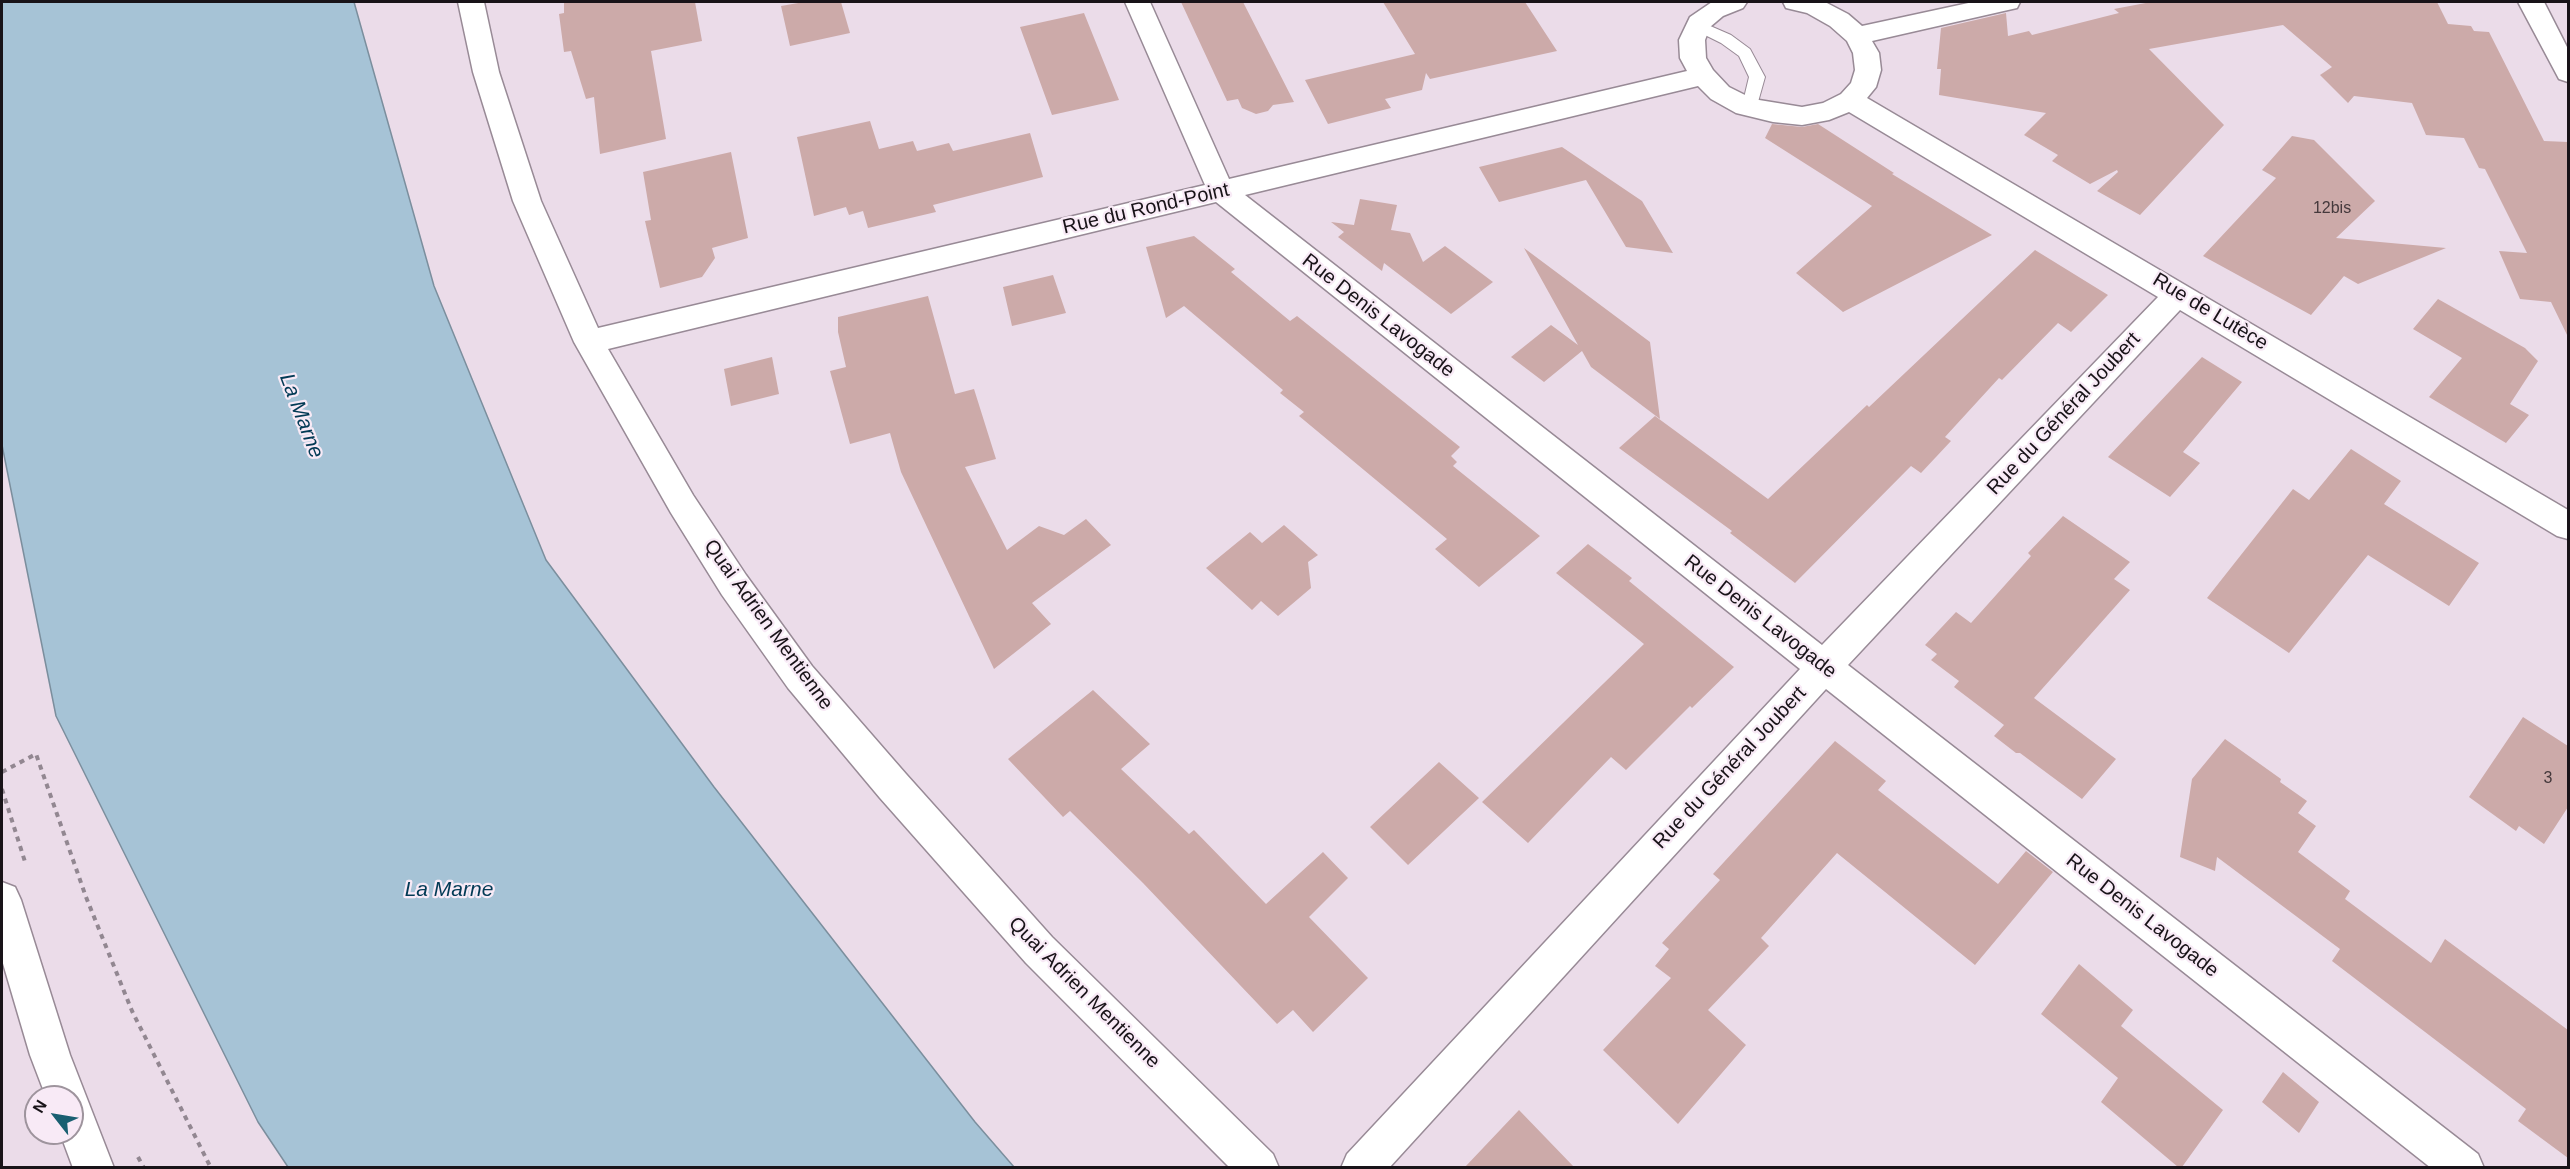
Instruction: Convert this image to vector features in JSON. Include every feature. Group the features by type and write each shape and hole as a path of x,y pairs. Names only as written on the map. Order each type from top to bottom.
{"street":[{"name":"Quai Adrien Mentienne","path":"471,2 486,72 527,201 589,342 682,504 734,585 800,677 893,786 1039,950 1259,1167"},
{"name":"Rue Denis Lavogade","path":"1137,2 1221,191 1824,668 2464,1167"},
{"path":"1734,2 1714,10 1699,23 1692,40 1694,58 1703,76 1720,93 1737,102 1773,114 1802,116 1829,111 1850,100 1863,87 1868,70 1866,53 1857,36 1839,20 1815,7 1795,2"},
{"path":"1857,36 2008,2"},
{"path":"2531,2 2568,73"},
{"name":"Rue du Rond-Point","path":"589,342 1703,76"},
{"name":"Rue de Lutèce","path":"1850,100 2568,526"},
{"name":"Rue du Général Joubert","path":"1361,1167 1824,668 2178,294"},
{"path":"2,900 61,1085"},
{"path":"84,1142 94,1167"}],"lane":[{"path":"1708,30 1726,39 1745,53 1757,78 1752,98"}],"path":[{"path":"2,772 36,754 86,897 132,1011 172,1096 211,1167"}],"water":[{"name":"La Marne","path":"2,2 354,2 434,286 546,560 714,787 975,1122 1014,1167 288,1167 258,1122 56,716 2,445"}],"building":[{"path":"564,2 695,2 702,41 651,51 666,139 600,154 594,97 586,99 571,51 564,52 559,14 564,13"},
{"path":"804,2 841,2 850,33 790,46 781,6"},
{"path":"1181,2 1243,2 1294,102 1273,105 1268,111 1256,114 1242,108 1238,99 1227,101"},
{"path":"1383,2 1525,2 1557,51 1430,79 1426,73 1422,90 1385,99 1391,108 1328,124 1305,80 1415,54"},
{"path":"2151,2 2437,2 2448,24 2471,26 2474,31 2489,32 2544,141 2568,142 2568,337 2551,302 2520,299 2499,251 2527,253 2485,169 2479,168 2464,138 2426,135 2412,103 2354,96 2348,103 2320,75 2332,67 2283,25 2149,49 2224,125 2140,215 2097,191 2118,172 2117,170 2090,184 2052,161 2058,155 2024,135 2046,113 1939,95 1941,69 1937,69 1941,28 2006,13 2008,36 2029,31 2032,35 2119,13 2114,9"},
{"path":"1084,13 1119,100 1052,115 1020,27"},
{"path":"870,121 879,149 913,141 917,151 949,143 953,151 1030,133 1043,177 933,205 936,212 868,228 863,211 849,215 846,207 814,216 797,137"},
{"path":"1772,124 1802,127 1818,124 1894,173 1892,174 1992,235 1843,312 1796,273 1872,206 1765,138"},
{"path":"2292,136 2314,140 2375,201 2336,238 2446,248 2358,284 2344,276 2311,315 2203,256 2276,178 2262,170"},
{"path":"1562,147 1642,201 1673,253 1626,247 1586,180 1499,202 1479,167"},
{"path":"731,152 748,238 712,248 715,258 702,277 660,288 645,221 651,220 643,172"},
{"path":"1360,199 1397,205 1391,230 1410,233 1423,262 1445,246 1493,282 1451,314 1384,263 1382,271 1338,237 1344,232 1331,222 1354,225"},
{"path":"1194,236 1235,269 1231,272 1290,321 1297,316 1460,447 1451,456 1457,462 1453,466 1540,536 1479,587 1435,549 1447,539 1299,416 1304,412 1280,393 1283,390 1184,306 1166,318 1146,247"},
{"path":"1524,248 1650,342 1660,419 1591,367 1582,351 1544,382 1511,357 1551,325 1578,345"},
{"path":"2035,250 2108,295 2071,332 2058,323 2002,380 1999,378 1945,437 1951,441 1921,473 1911,466 1795,583 1730,533 1732,531 1619,448 1655,416 1768,499"},
{"path":"1053,275 1066,313 1012,326 1003,287"},
{"path":"928,296 955,394 974,389 996,459 965,467 1007,550 1039,526 1064,535 1086,519 1111,545 1032,603 1051,624 994,669 901,472 890,433 850,444 830,371 846,367 838,332 838,317"},
{"path":"2438,299 2525,348 2538,361 2510,404 2529,415 2506,443 2429,397 2462,358 2413,329"},
{"path":"772,357 779,394 731,406 724,369"},
{"path":"2202,357 2242,382 2183,452 2200,463 2170,497 2108,457"},
{"path":"2351,449 2401,481 2384,504 2479,563 2449,606 2368,555 2289,653 2207,598 2293,489 2309,500"},
{"path":"2063,516 2130,562 2114,579 2130,590 2034,698 2116,759 2082,799 1994,736 2004,725 1954,687 1959,681 1931,660 1937,654 1925,645 1956,612 1971,623 2031,556 2028,553"},
{"path":"1284,525 1318,555 1308,562 1311,588 1278,616 1261,601 1252,610 1206,568 1250,532 1262,543"},
{"path":"1588,544 1632,578 1629,581 1734,667 1692,708 1690,706 1626,770 1611,757 1528,843 1482,802 1644,644 1556,573"},
{"path":"1093,690 1150,744 1121,769 1189,834 1194,830 1266,904 1323,852 1348,878 1309,917 1368,978 1313,1032 1293,1010 1277,1024 1143,883 1070,811 1063,817 1008,759"},
{"path":"2523,717 2568,746 2568,807 2544,844 2519,826 2516,831 2469,797"},
{"path":"2225,739 2281,779 2280,782 2307,801 2298,813 2316,826 2298,852 2350,891 2345,899 2431,963 2445,939 2568,1030 2568,1158 2518,1121 2526,1109 2332,961 2340,949 2217,857 2215,871 2180,857 2192,779"},
{"path":"1835,741 1886,781 1878,790 1998,884 2026,851 2053,872 1975,965 1837,853 1761,938 1769,946 1708,1010 1746,1045 1678,1124 1603,1050 1671,978 1655,966 1669,949 1662,943 1720,880 1713,874"},
{"path":"1439,762 1479,798 1408,865 1370,827"},
{"path":"2079,964 2133,1010 2121,1026 2223,1110 2182,1167 2178,1167 2101,1102 2118,1078 2041,1014"},
{"path":"2283,1072 2319,1102 2299,1133 2262,1102"},
{"path":"1519,1110 1574,1167 1465,1167"}]}
